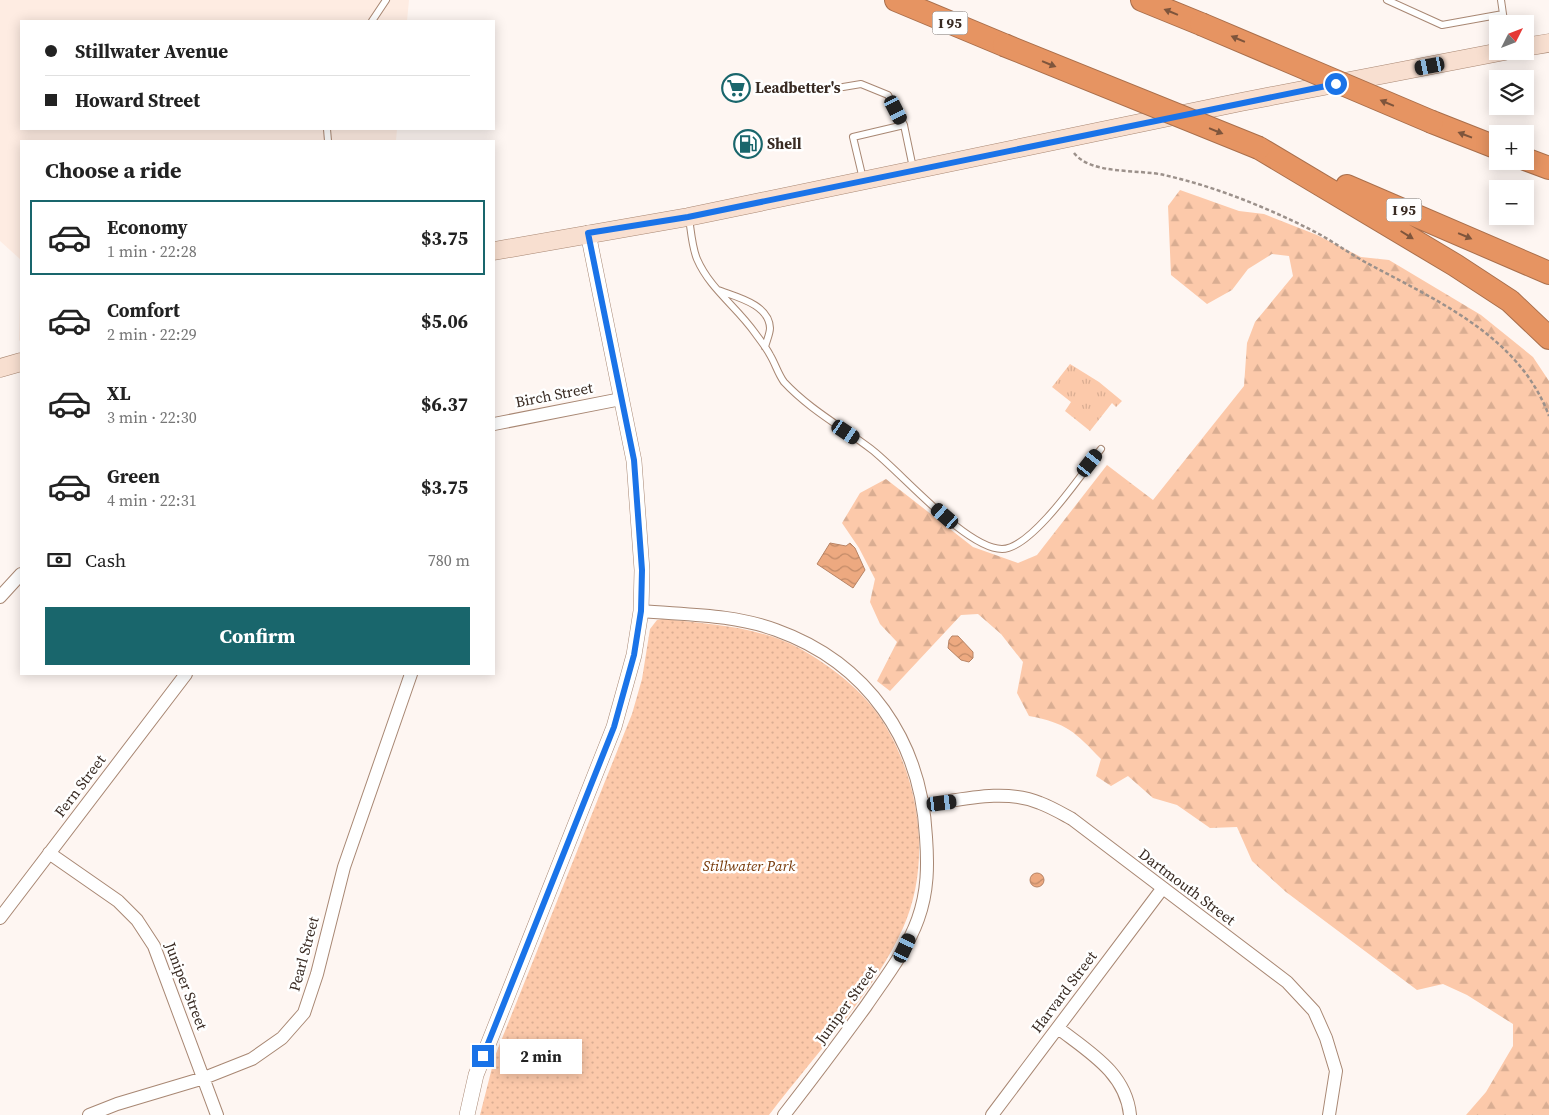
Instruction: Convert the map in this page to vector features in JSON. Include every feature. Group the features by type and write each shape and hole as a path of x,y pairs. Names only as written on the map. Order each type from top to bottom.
{"highway":[{"name":"I 95","path":"896,0 1259,148 1549,272"},
{"path":"1142,0 1489,144"},
{"path":"1259,148 1510,301 1549,338"},
{"path":"1534,162 1549,168"}],"main road":[{"path":"1534,46 1549,43"},
{"path":"495,251 688,217 1241,102 1489,54"},
{"path":"0,368 20,362"}],"street":[{"path":"467,1115 476,1074 614,727 634,655 641,611 642,570 634,460 588,233"},
{"name":"Birch Street","path":"495,424 621,399"},
{"path":"0,597 20,575"},
{"name":"Juniper Street","path":"641,611 736,619 775,630 806,642 836,662 877,700 900,734 911,755 925,805 927,890 918,920 905,948 881,984 784,1115"},
{"name":"Fern Street","path":"0,918 185,675"},
{"name":"Pearl Street","path":"89,1115 117,1104 204,1078 252,1058 282,1038 304,1013 317,974 344,867 410,675"},
{"name":"Dartmouth Street","path":"925,805 993,796 1018,797 1040,802 1072,819 1287,982 1314,1011 1326,1038 1336,1071 1329,1115"},
{"name":"Juniper Street","path":"49,853 118,901 137,920 154,946 218,1115"},
{"name":"Harvard Street","path":"992,1115 1162,889"},
{"path":"1058,1028 1102,1062 1119,1082 1128,1100 1130,1115"}],"lane":[{"path":"373,20 386,0"},
{"path":"1387,0 1442,25 1503,14 1501,0"},
{"path":"843,87 861,84 888,95 904,125 914,170"},
{"path":"863,180 852,136 904,125"},
{"path":"688,217 696,258 715,289 745,318 765,347 783,380 810,406 873,450 918,493 981,543 1002,550 1023,542 1044,522 1101,449"},
{"path":"715,289 750,302 766,315 770,328 765,347"}],"path":[{"path":"1058,140 1086,164 1164,175 1262,208 1321,235 1450,307 1481,329 1515,360 1535,385 1549,416"}],"shaded area":[{"path":"0,0 409,0 407,20 20,20 20,130 397,130 396,140 20,140 20,259 0,241"},
{"path":"20,302 20,340 19,341"}],"green space":[{"path":"1180,190 1239,211 1264,214 1317,235 1361,257 1389,260 1481,315 1533,357 1549,381 1549,1115 1466,1115 1486,1092 1513,1046 1513,1024 1467,995 1443,984 1417,990 1286,892 1252,861 1237,827 1210,828 1177,805 1153,798 1128,776 1111,786 1096,776 1101,759 1077,735 1053,722 1029,716 1017,693 1023,662 1001,634 978,614 961,615 890,691 877,681 897,642 880,624 870,602 875,579 859,548 842,523 860,493 886,479 973,547 1018,563 1037,555 1107,465 1153,500 1244,386 1247,343 1255,322 1293,276 1289,256 1272,254 1248,269 1232,290 1207,304 1171,275 1168,206"},
{"path":"1070,364 1099,382 1122,401 1116,407 1112,403 1090,431 1065,411 1071,402 1052,387"},
{"name":"Stillwater Park","path":"663,619 750,630 783,641 811,655 834,671 856,689 875,710 896,745 906,770 918,823 917,877 912,903 903,928 876,977 859,1001 769,1115 480,1115 495,1056 632,714 642,679 650,629 657,620"}],"water":[{"path":"830,543 846,546 850,543 855,548 865,570 853,588 817,564"},
{"path":"952,636 958,636 973,652 973,658 969,662 961,660 948,648 949,640"},
{"path":"1034,873 1040,873 1044,880 1040,887 1034,887 1030,883 1030,877"}],"place":[{"name":"Leadbetter's","path":"736,88"},
{"name":"Shell","path":"748,144"}],"route":[{"path":"483,1056 614,727 634,655 641,611 642,570 634,460 588,233 688,217 1336,84"}]}
